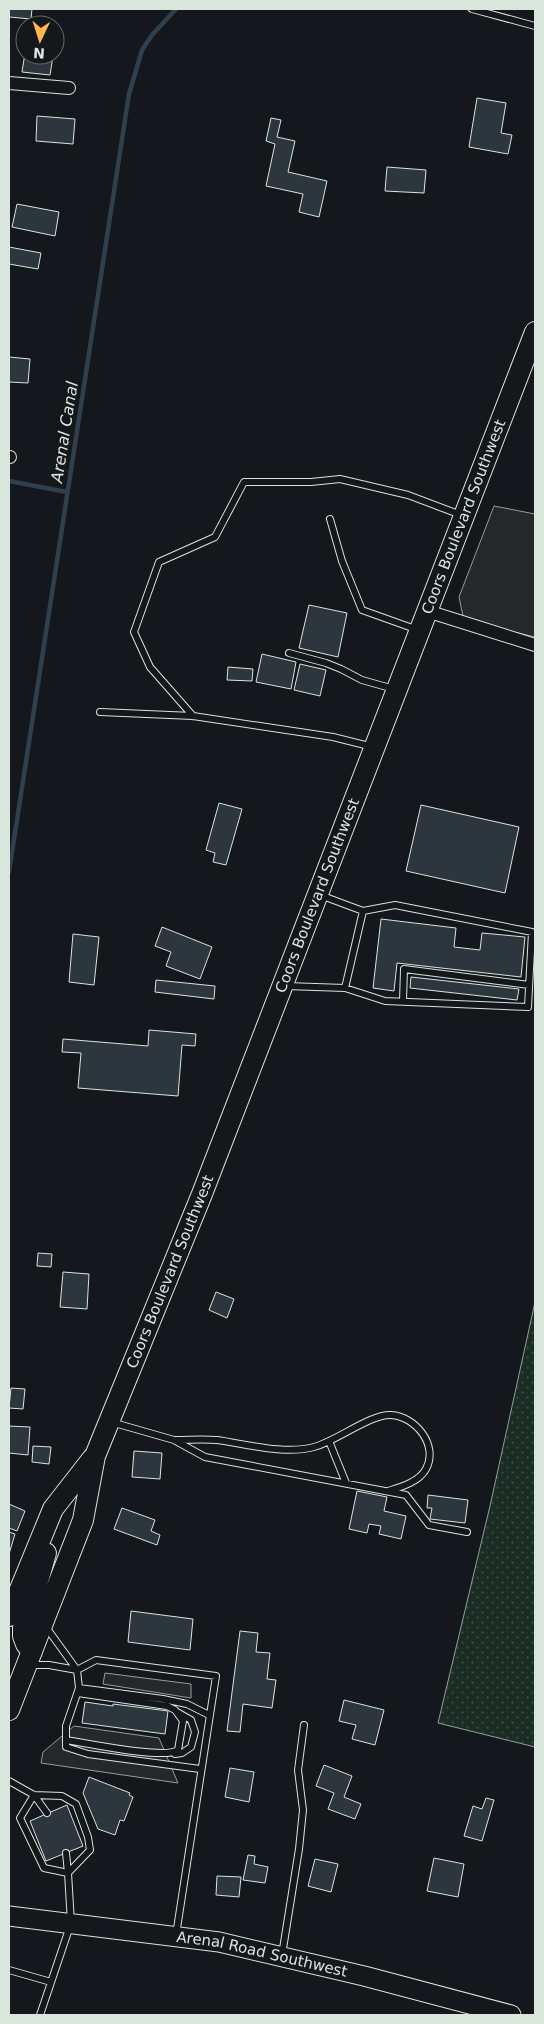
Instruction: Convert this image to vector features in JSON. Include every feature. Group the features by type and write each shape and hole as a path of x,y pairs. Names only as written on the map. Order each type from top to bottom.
{"main road":[{"name":"Coors Boulevard Southwest","path":"9,1710 82,1520 95,1456 202,1194 535,332"},
{"name":"Coors Boulevard Southwest","path":"9,1616 53,1509 95,1456"},
{"path":"29,1658 22,1628 44,1563 53,1509"},
{"name":"Arenal Road Southwest","path":"9,1916 219,1942 364,1976 511,2015"}],"street":[{"path":"9,83 69,88"},
{"path":"427,612 535,645"}],"lane":[{"path":"472,9 535,26"},
{"path":"193,716 150,667 134,632 159,562 215,537 244,482 311,482 340,479 408,495 464,517"},
{"path":"330,519 342,561 362,610 420,631"},
{"path":"289,653 341,668 362,680 396,689"},
{"path":"100,712 193,716 333,737 374,747"},
{"path":"282,986 344,988 385,1001 528,1007 532,932 396,905 363,911 317,894"},
{"path":"344,988 363,911"},
{"path":"403,1001 404,969 529,985"},
{"path":"174,1440 214,1440 291,1450 314,1447 370,1421 389,1415 408,1418 422,1432 430,1450 426,1468 418,1478 386,1492"},
{"path":"110,1421 174,1440 205,1457 406,1496 429,1525 467,1532"},
{"path":"330,1441 346,1483"},
{"path":"43,1622 77,1670 78,1691 66,1726 66,1747 88,1754 200,1769"},
{"path":"29,1658 49,1665 77,1670 96,1660 216,1676 200,1769 176,1936"},
{"path":"66,1740 152,1754 173,1754 182,1753 191,1747 195,1732 191,1720 167,1706 78,1691"},
{"path":"78,1691 179,1702 209,1715"},
{"path":"173,1754 178,1750 182,1734 183,1722 177,1712"},
{"path":"282,1957 304,1810 298,1770 304,1725"},
{"path":"9,1780 34,1795 47,1813"},
{"path":"34,1795 20,1818 44,1868 68,1873"},
{"path":"34,1795 62,1796 76,1804 88,1837 90,1850 68,1873"},
{"path":"40,2015 71,1923 66,1853"},
{"path":"9,1970 51,1982"}],"green space":[{"path":"535,1302 535,1747 438,1723 490,1506"}],"shaded area":[{"path":"494,506 535,514 535,637 485,625 463,616 459,597"},
{"path":"105,1673 191,1684 191,1698 103,1684"},
{"path":"74,1726 159,1738 178,1783 41,1763 43,1752"}],"building":[{"path":"9,9 32,9 31,15 9,17"},
{"path":"23,65 52,65 50,75 22,72"},
{"path":"477,98 506,103 501,133 512,135 508,154 469,147"},
{"path":"37,116 75,119 73,144 36,141"},
{"path":"271,118 281,120 277,137 295,141 288,172 327,181 319,217 299,212 303,194 266,186 275,144 266,141"},
{"path":"387,167 426,170 424,193 385,191"},
{"path":"17,204 59,212 55,236 12,227"},
{"path":"9,247 41,253 38,269 9,264"},
{"path":"9,357 30,359 28,383 9,382"},
{"path":"309,605 347,613 338,657 299,648"},
{"path":"262,654 296,662 291,689 256,682"},
{"path":"300,664 326,670 320,696 294,690"},
{"path":"228,667 253,669 252,681 227,680"},
{"path":"219,803 242,809 226,865 213,862 215,853 206,850"},
{"path":"421,805 519,827 505,893 406,871"},
{"path":"381,919 456,928 454,947 480,950 482,933 525,937 521,977 397,963 394,991 373,988"},
{"path":"162,927 212,947 200,979 166,966 171,952 155,946"},
{"path":"73,934 99,937 94,985 69,982"},
{"path":"411,977 519,989 517,1000 410,988"},
{"path":"156,980 215,986 214,999 155,992"},
{"path":"149,1030 196,1034 195,1046 182,1045 178,1096 78,1088 81,1053 62,1052 63,1039 148,1046"},
{"path":"38,1253 52,1254 51,1267 37,1266"},
{"path":"63,1272 89,1274 87,1309 60,1307"},
{"path":"216,1292 234,1299 227,1318 209,1310"},
{"path":"11,1388 25,1389 23,1409 9,1408"},
{"path":"9,1426 30,1427 28,1455 9,1453"},
{"path":"33,1446 51,1447 49,1464 32,1462"},
{"path":"134,1451 162,1453 160,1479 132,1477"},
{"path":"357,1491 387,1497 384,1511 406,1516 401,1539 379,1534 381,1526 369,1524 367,1533 349,1529"},
{"path":"428,1495 468,1500 465,1523 430,1519 432,1508 427,1508"},
{"path":"9,1504 25,1511 17,1531 9,1528"},
{"path":"122,1508 155,1520 151,1531 160,1535 157,1545 114,1529"},
{"path":"9,1532 15,1534 9,1554"},
{"path":"131,1611 193,1619 190,1650 128,1642"},
{"path":"240,1631 258,1633 256,1652 270,1653 267,1679 276,1680 272,1708 243,1704 240,1732 227,1731"},
{"path":"344,1700 384,1710 375,1745 352,1739 356,1725 339,1721"},
{"path":"85,1702 168,1711 165,1734 82,1723"},
{"path":"324,1765 352,1776 344,1797 361,1804 355,1819 328,1809 334,1793 316,1786"},
{"path":"230,1768 254,1772 249,1802 225,1797"},
{"path":"89,1777 130,1793 129,1795 133,1797 124,1821 120,1820 115,1835 98,1829 83,1793"},
{"path":"486,1798 494,1800 482,1841 464,1836 473,1806 482,1809"},
{"path":"67,1805 83,1846 46,1861 30,1821"},
{"path":"248,1855 255,1856 254,1864 268,1867 265,1883 243,1880"},
{"path":"434,1858 464,1864 458,1897 427,1891"},
{"path":"315,1859 338,1864 331,1892 308,1886"},
{"path":"217,1876 241,1877 239,1897 216,1895"}],"waterway":[{"name":"Arenal Canal","path":"9,872 129,94 142,50 152,35 176,9"},
{"path":"9,481 67,492"}]}
